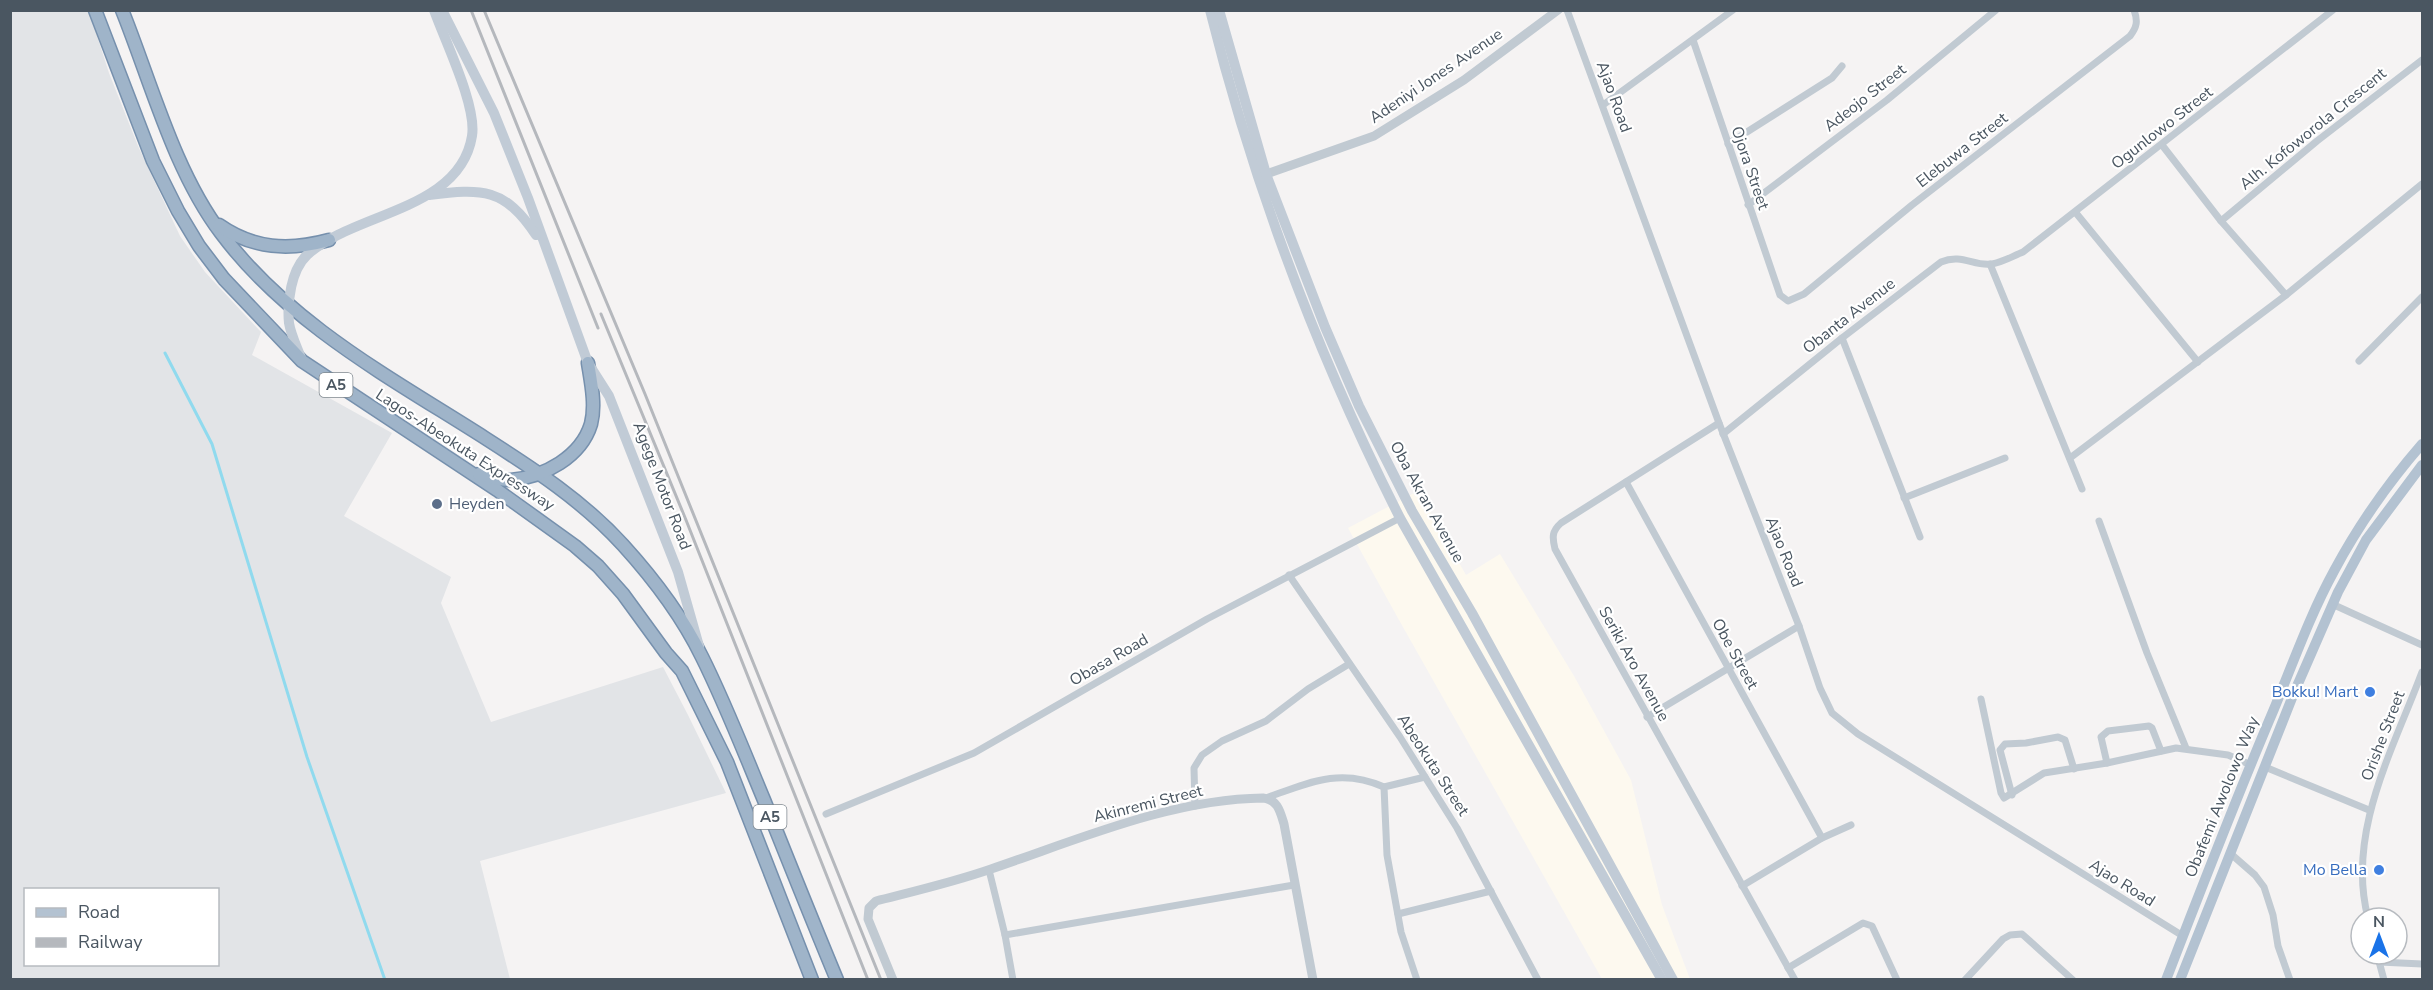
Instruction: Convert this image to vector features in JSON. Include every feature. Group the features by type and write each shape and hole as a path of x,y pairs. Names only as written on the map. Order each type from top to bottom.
{"highway":[{"name":"Lagos-Abeokuta Expressway","path":"95,10 153,162 199,246 224,279 302,361 550,526 598,566 623,594 666,653 682,670 727,762 812,980"},
{"name":"Lagos-Abeokuta Expressway","path":"125,11 167,128 187,173 211,219 253,272 289,307 364,361 541,473 581,504 620,542 649,575 702,655"},
{"path":"211,219 234,235 262,245 294,247 329,240"},
{"path":"470,472 508,480 541,473 561,462 586,434 593,410 588,363"},
{"name":"Agege Motor Road","path":"702,655 753,773 837,980"}],"main road":[{"path":"302,361 289,325 289,307 296,272 306,256 329,240 429,195 455,173 469,148 473,135 468,100 434,10"},
{"name":"Agege Motor Road","path":"442,10 494,113 528,198 588,363 609,396 678,572 702,655"},
{"name":"Oba Akran Avenue","path":"1210,10 1226,74 1314,331 1364,447 1400,518 1662,980"},
{"name":"Oba Akran Avenue","path":"1220,10 1261,176 1359,406 1386,461 1673,980"},
{"path":"429,195 465,191 485,192 504,200 522,214 545,248"},
{"name":"Obafemi Awolowo Way","path":"2166,980 2250,765 2334,570 2366,517 2422,444"},
{"name":"Obafemi Awolowo Way","path":"2180,980 2332,604 2366,540 2422,465"}],"street":[{"name":"Adeniyi Jones Avenue","path":"1261,176 1374,136 1464,80 1558,10"},
{"name":"Ajao Road","path":"1567,10 1723,434 1799,626 1827,705 1839,720 2183,936"},
{"path":"1603,105 1733,10"},
{"name":"Adeojo Street","path":"1748,205 1887,100 1996,10"},
{"name":"Elebuwa Street","path":"1788,301 1804,294 1912,205 2130,36 2136,29 2137,21 2134,10"},
{"name":"Ogunlowo Street","path":"2004,260 2023,252 2076,213 2333,10"},
{"name":"Ojora Street","path":"1693,40 1780,295 1788,301"},
{"name":"Alh. Kofoworola Crescent","path":"2221,221 2317,141 2422,60"},
{"path":"1728,144 1832,78 1842,66"},
{"path":"2162,145 2221,221 2286,295"},
{"path":"2070,458 2286,295 2422,184"},
{"path":"2076,213 2198,362"},
{"name":"Obanta Avenue","path":"1723,434 1941,262 1950,258 1990,264 2004,260"},
{"path":"1990,264 2082,489"},
{"path":"2359,361 2422,297"},
{"path":"1842,338 1920,537"},
{"name":"Seriki Aro Avenue","path":"1719,423 1561,523 1554,529 1552,537 1555,549 1647,717 1795,980"},
{"path":"1904,498 2005,458"},
{"name":"Obe Street","path":"1626,482 1822,838"},
{"name":"Obasa Road","path":"826,814 974,753 1207,619 1400,518"},
{"path":"2099,521 2147,653 2186,747"},
{"name":"Abeokuta Street","path":"1289,575 1457,828 1538,980"},
{"path":"2332,604 2422,645"},
{"path":"1647,717 1799,626"},
{"path":"1195,806 1194,768 1202,755 1222,741 1266,721 1308,689 1349,664"},
{"name":"Orishe Street","path":"2366,906 2362,880 2369,810 2422,672"},
{"path":"1981,699 2004,798 2044,773 2186,747 2228,754 2250,765"},
{"path":"2107,763 2101,737 2108,731 2149,726 2152,728 2161,751"},
{"path":"2012,795 2000,750 2005,744 2058,737 2065,740 2074,769"},
{"path":"2265,767 2369,810"},
{"path":"1266,798 1310,782 1347,776 1369,780 1384,787 1425,777"},
{"path":"1384,787 1387,855 1401,932 1417,980"},
{"path":"1266,798 1276,803 1280,811 1313,980"},
{"name":"Akinremi Street","path":"893,980 868,919 869,908 876,901 989,870 1083,837 1195,806 1266,798"},
{"path":"1742,886 1822,838 1851,825"},
{"path":"2231,854 2255,875 2264,887 2273,915 2278,946 2290,980"},
{"path":"989,870 1013,980"},
{"path":"1005,935 1294,885"},
{"path":"1398,914 1491,891"},
{"path":"1788,968 1863,923 1868,923 1872,926 1897,980"},
{"path":"1965,980 2003,939 2010,935 2022,934 2073,980"}],"shaded area":[{"path":"10,11 89,11 109,73 138,146 180,236 205,272 261,332 252,355 392,433 344,516 451,577 441,603 491,722 663,667 688,715 726,793 480,861 510,979 11,979"},
{"path":"1418,491 1466,575 1500,554 1574,676 1631,780 1662,905 1690,979 1602,979 1399,620 1348,528"}],"waterway":[{"path":"165,353 212,444 307,757 385,980"}],"railway":[{"path":"471,10 598,328"},
{"path":"484,10 645,394 881,980"},
{"path":"601,314 686,520 868,980"}],"place":[{"name":"Heyden","path":"437,504"},
{"name":"Bokku! Mart","path":"2370,692"},
{"name":"Mo Bella","path":"2379,870"}]}
